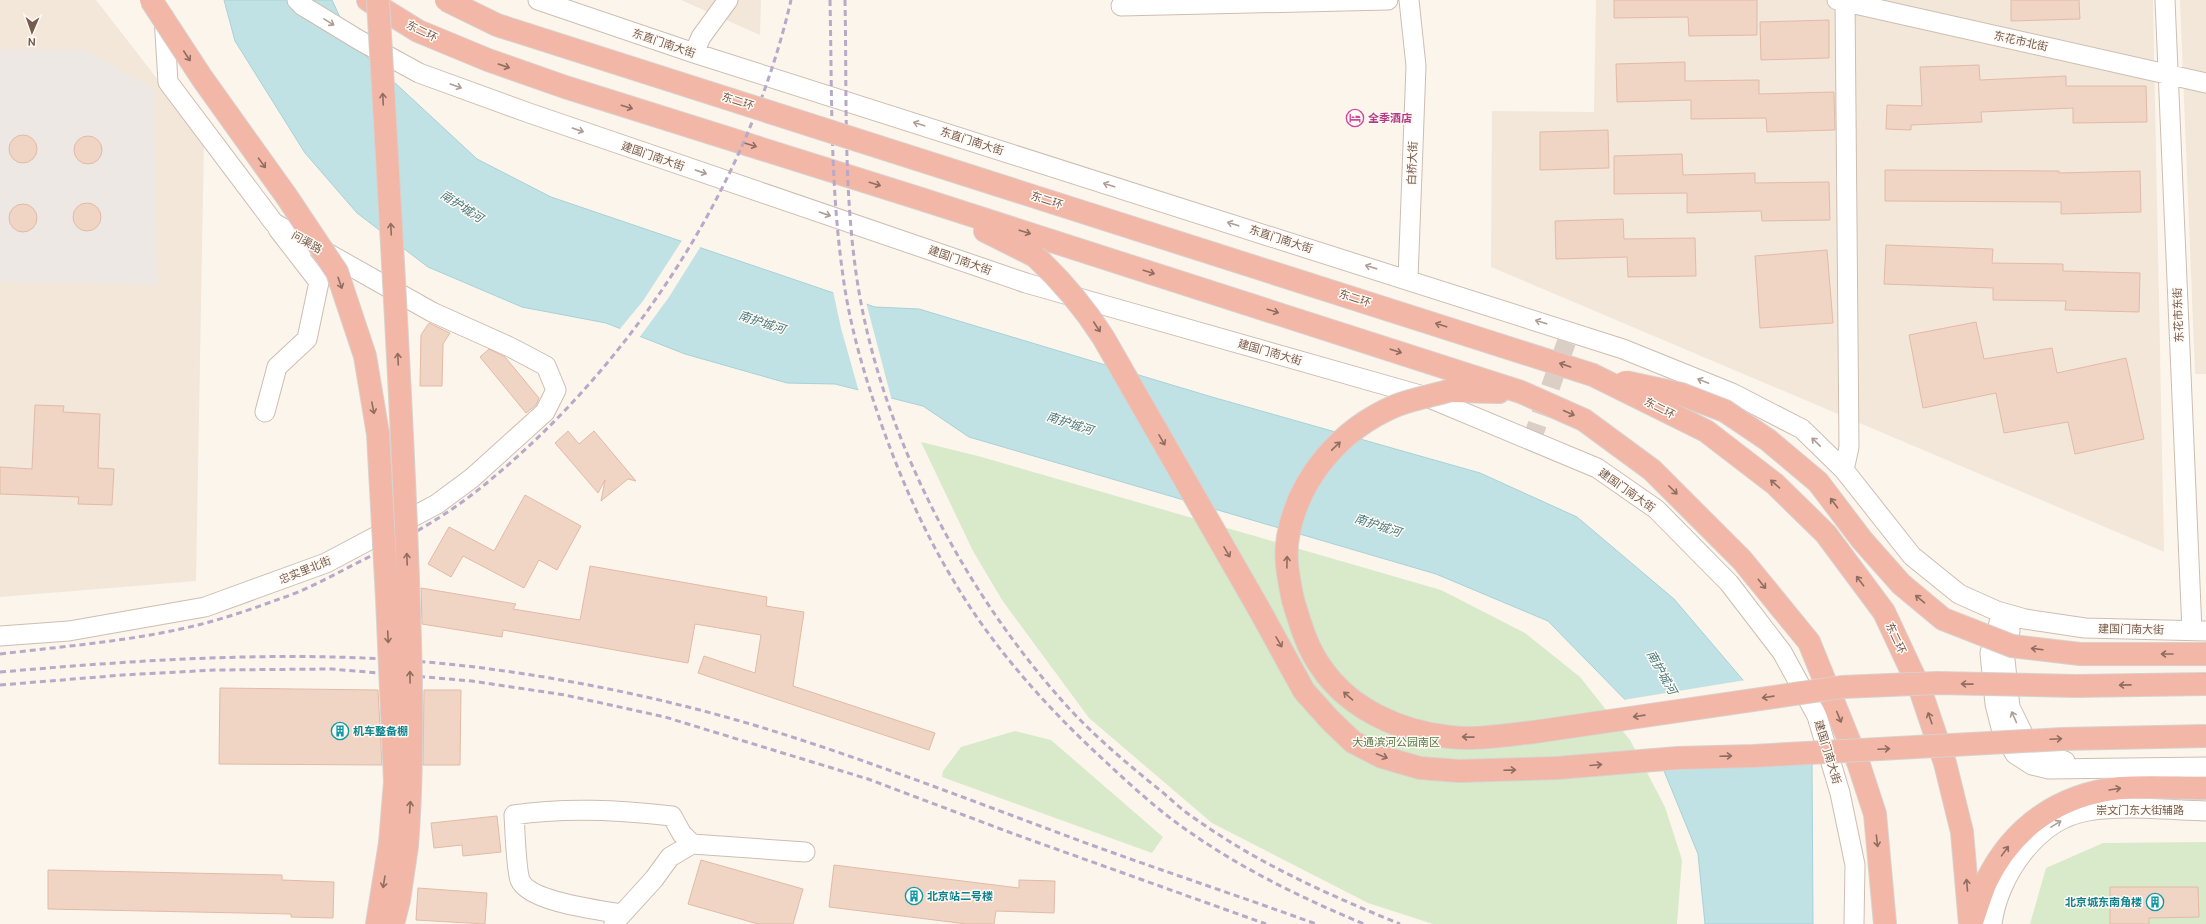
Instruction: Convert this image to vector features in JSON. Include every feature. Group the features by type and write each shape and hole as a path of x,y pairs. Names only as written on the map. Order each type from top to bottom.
{"highway":[{"path":"151,0 202,78 287,197 337,272 365,356 378,434 395,782 390,843 377,924"},
{"name":"东二环","path":"368,0 418,30 488,60 565,87 921,199 1521,392 1584,420 1652,470 1742,560 1809,642 1859,765 1875,814 1885,924"},
{"path":"378,0 402,434 409,615 412,776 408,846 399,900 393,924"},
{"name":"东二环","path":"446,0 497,25 1593,375 1706,431 1775,484 1826,534 1884,612 1920,689 1945,763 1962,832 1971,924"},
{"path":"471,0 497,25"},
{"path":"921,199 1035,256 1062,280 1084,308 1103,337 1259,608 1304,691 1353,742 1382,757 1420,768 1459,771 1558,768 1678,758 1753,756 2062,739 2206,736"},
{"path":"1593,375 1681,394 1725,411 1768,440 1818,482 1862,540 1901,584 1943,619 2012,646 2080,654 2206,654"},
{"path":"1521,392 1448,391 1396,405 1362,423 1334,446 1313,473 1297,504 1288,537 1287,570 1293,600 1303,632 1320,667 1348,697 1379,717 1410,730 1450,737 1486,737 1534,732 1842,687 1937,683 2075,686 2206,684"},
{"path":"1971,924 1986,882 2001,857 2018,833 2050,809 2088,793 2122,788 2206,788"}],"street":[{"name":"问渠路","path":"162,0 168,82 274,223 432,312 510,347 546,366 556,390"},
{"name":"建国门南大街","path":"297,0 303,6 359,40 419,73 529,113 1026,283 1427,397 1597,468 1656,509 1729,583 1782,652 1817,716 1840,793 1855,865 1854,924"},
{"name":"东直门南大街","path":"538,0 694,54 1408,279"},
{"path":"694,54 701,37 728,0"},
{"path":"1121,6 1388,0"},
{"name":"白桥大街","path":"1408,279 1416,66 1409,0"},
{"name":"东花市东街","path":"2165,0 2199,631"},
{"path":"1842,1 1849,448 1844,470"},
{"name":"东花市北街","path":"1842,1 2206,83"},
{"path":"265,412 277,367 307,339 319,282 274,223"},
{"name":"建国门南大街","path":"1408,279 1623,349 1732,393 1802,429 1844,470 1912,556 1959,594 2008,616 2085,628 2199,631"},
{"name":"忠实里北街","path":"0,636 69,631 205,607 326,563 437,504 472,478 545,412 556,390"},
{"path":"2008,616 2004,650 2010,707 2028,744 2042,754 2087,767 2206,767"},
{"name":"崇文门东大街辅路","path":"1992,924 1994,911 2003,883 2023,851 2056,823 2087,811 2132,809 2206,810"},
{"path":"692,844 682,834 672,816 616,810 536,812 514,816 520,879 525,888 564,904 617,919 654,879 670,857 692,844 805,852"}],"shaded area":[{"path":"0,0 96,0 204,139 196,581 0,597"},
{"path":"681,0 761,0 760,35"},
{"path":"1596,0 2153,0 2164,552 1491,267 1492,111 1594,112"},
{"path":"2180,0 2206,0 2206,374 2195,374"},
{"path":"0,49 86,50 154,90 157,285 0,281"}],"green space":[{"name":"大通滨河公园南区","path":"921,442 978,456 1441,590 1525,633 1580,677 1630,740 1665,807 1682,860 1677,924 1433,924 1368,903 1212,823 1089,718 1002,600 973,551"},
{"path":"1015,731 1051,740 1163,837 1152,853 942,777 943,771 961,747"},
{"path":"2206,842 2206,924 2030,924 2046,868 2103,843"}],"water":[{"name":"南护城河","path":"224,0 332,0 352,43 477,159 551,197 875,307 919,309 1212,397 1480,473 1577,517 1674,599 1812,761 1813,924 1705,924 1698,854 1642,717 1548,621 1436,574 969,437 923,406 835,384 787,383 685,354 606,323 522,307 428,267 357,213 305,153 235,41"}],"pier":[{"path":"683,239 701,246 669,297 639,338 619,330 643,301"},
{"path":"833,291 866,302 892,401 859,392 841,328"},
{"path":"1746,680 1813,760 1812,761 1662,771 1641,718 1623,700"}],"building":[{"path":"1614,0 1757,0 1757,35 1689,36 1688,17 1614,18"},
{"path":"2011,0 2079,0 2080,19 2011,21"},
{"path":"1829,20 1829,58 1761,60 1760,22"},
{"path":"1685,62 1685,81 1759,80 1759,94 1834,92 1835,130 1767,132 1766,118 1691,119 1691,100 1617,102 1616,64"},
{"path":"1979,65 1980,80 2066,76 2066,86 2146,86 2147,122 2073,123 2073,108 1981,112 1982,122 1911,125 1911,130 1886,129 1887,105 1922,106 1920,67"},
{"path":"1608,130 1609,168 1540,170 1540,132"},
{"path":"23,135 33,139 37,149 33,159 23,163 13,159 9,149 13,139"},
{"path":"88,136 98,140 102,150 98,160 88,164 78,160 74,150 78,140"},
{"path":"1682,154 1683,175 1755,173 1755,183 1829,182 1830,220 1762,221 1761,211 1687,213 1687,193 1614,194 1614,156"},
{"path":"1885,170 2059,171 2059,173 2140,171 2141,212 2061,214 2061,202 1885,201"},
{"path":"87,203 97,207 101,217 97,227 87,231 77,227 73,217 77,207"},
{"path":"23,204 33,208 37,218 33,228 23,232 13,228 9,218 13,208"},
{"path":"1623,219 1624,239 1695,238 1696,276 1628,277 1627,257 1556,259 1555,221"},
{"path":"1886,245 1993,249 1992,263 2063,264 2063,271 2140,273 2139,312 2065,310 2066,301 1993,300 1993,288 1884,284"},
{"path":"1827,250 1833,323 1760,328 1755,256"},
{"path":"1976,322 1984,359 2052,348 2057,373 2126,358 2144,439 2075,454 2068,422 2004,433 1996,393 1923,408 1909,335"},
{"path":"429,323 450,333 443,344 442,386 420,386 421,335"},
{"path":"489,349 505,357 539,398 536,405 526,413 480,357"},
{"path":"35,405 64,406 63,412 100,414 98,468 114,469 112,505 78,504 79,497 0,494 0,467 32,469"},
{"path":"568,431 579,444 594,431 636,481 628,479 601,501 605,480 598,493 555,443"},
{"path":"525,495 581,526 557,570 539,560 524,588 463,556 451,577 428,564 449,527 494,551"},
{"path":"590,566 767,597 766,606 804,612 793,686 935,733 929,750 698,673 704,656 755,673 761,635 695,624 688,663 503,630 502,637 422,624 421,588 516,604 513,609 580,620"},
{"name":"机车整备棚","path":"220,688 378,690 382,765 219,764"},
{"path":"424,690 461,690 460,765 423,765"},
{"path":"497,816 501,852 463,856 462,845 434,848 431,823"},
{"path":"701,860 803,889 793,924 758,924 688,904"},
{"name":"北京站二号楼","path":"834,865 1019,888 1019,880 1055,881 1054,913 996,911 994,924 967,924 829,907"},
{"path":"48,870 282,875 282,880 334,882 333,918 291,917 291,914 48,909"},
{"name":"北京城东南角楼","path":"2110,887 2198,887 2199,917 2149,918 2149,924 2110,924"},
{"path":"418,888 487,893 485,924 416,920"}],"tunnel":[{"path":"1531,442 1570,332"}],"railway":[{"path":"0,654 174,631 230,616 291,595 371,556 424,527 457,506 489,481 542,434 591,381 637,325 679,264 715,201 746,136 772,68 791,0"},
{"path":"830,0 832,138 839,242 846,295 864,371 889,446 913,504 941,560 968,604 1003,653 1022,676 1085,742 1148,800 1211,847 1275,883 1364,924"},
{"path":"845,0 846,107 850,215 858,286 869,341 886,396 906,451 930,504 958,556 989,605 1022,652 1058,696 1107,746 1183,810 1221,836 1270,865 1347,902 1400,924"},
{"path":"0,672 184,659 245,657 368,658 429,662 490,669 591,685 691,708 795,738 946,791 1091,845 1316,924"},
{"path":"0,685 123,675 215,670 332,669 472,681 565,695 665,717 868,779 1014,834 1266,924"}],"place":[{"name":"全季酒店","path":"1355,118"},
{"name":"机车整备棚","path":"340,731"},
{"name":"北京站二号楼","path":"914,896"},
{"name":"北京城东南角楼","path":"2155,902"}]}
